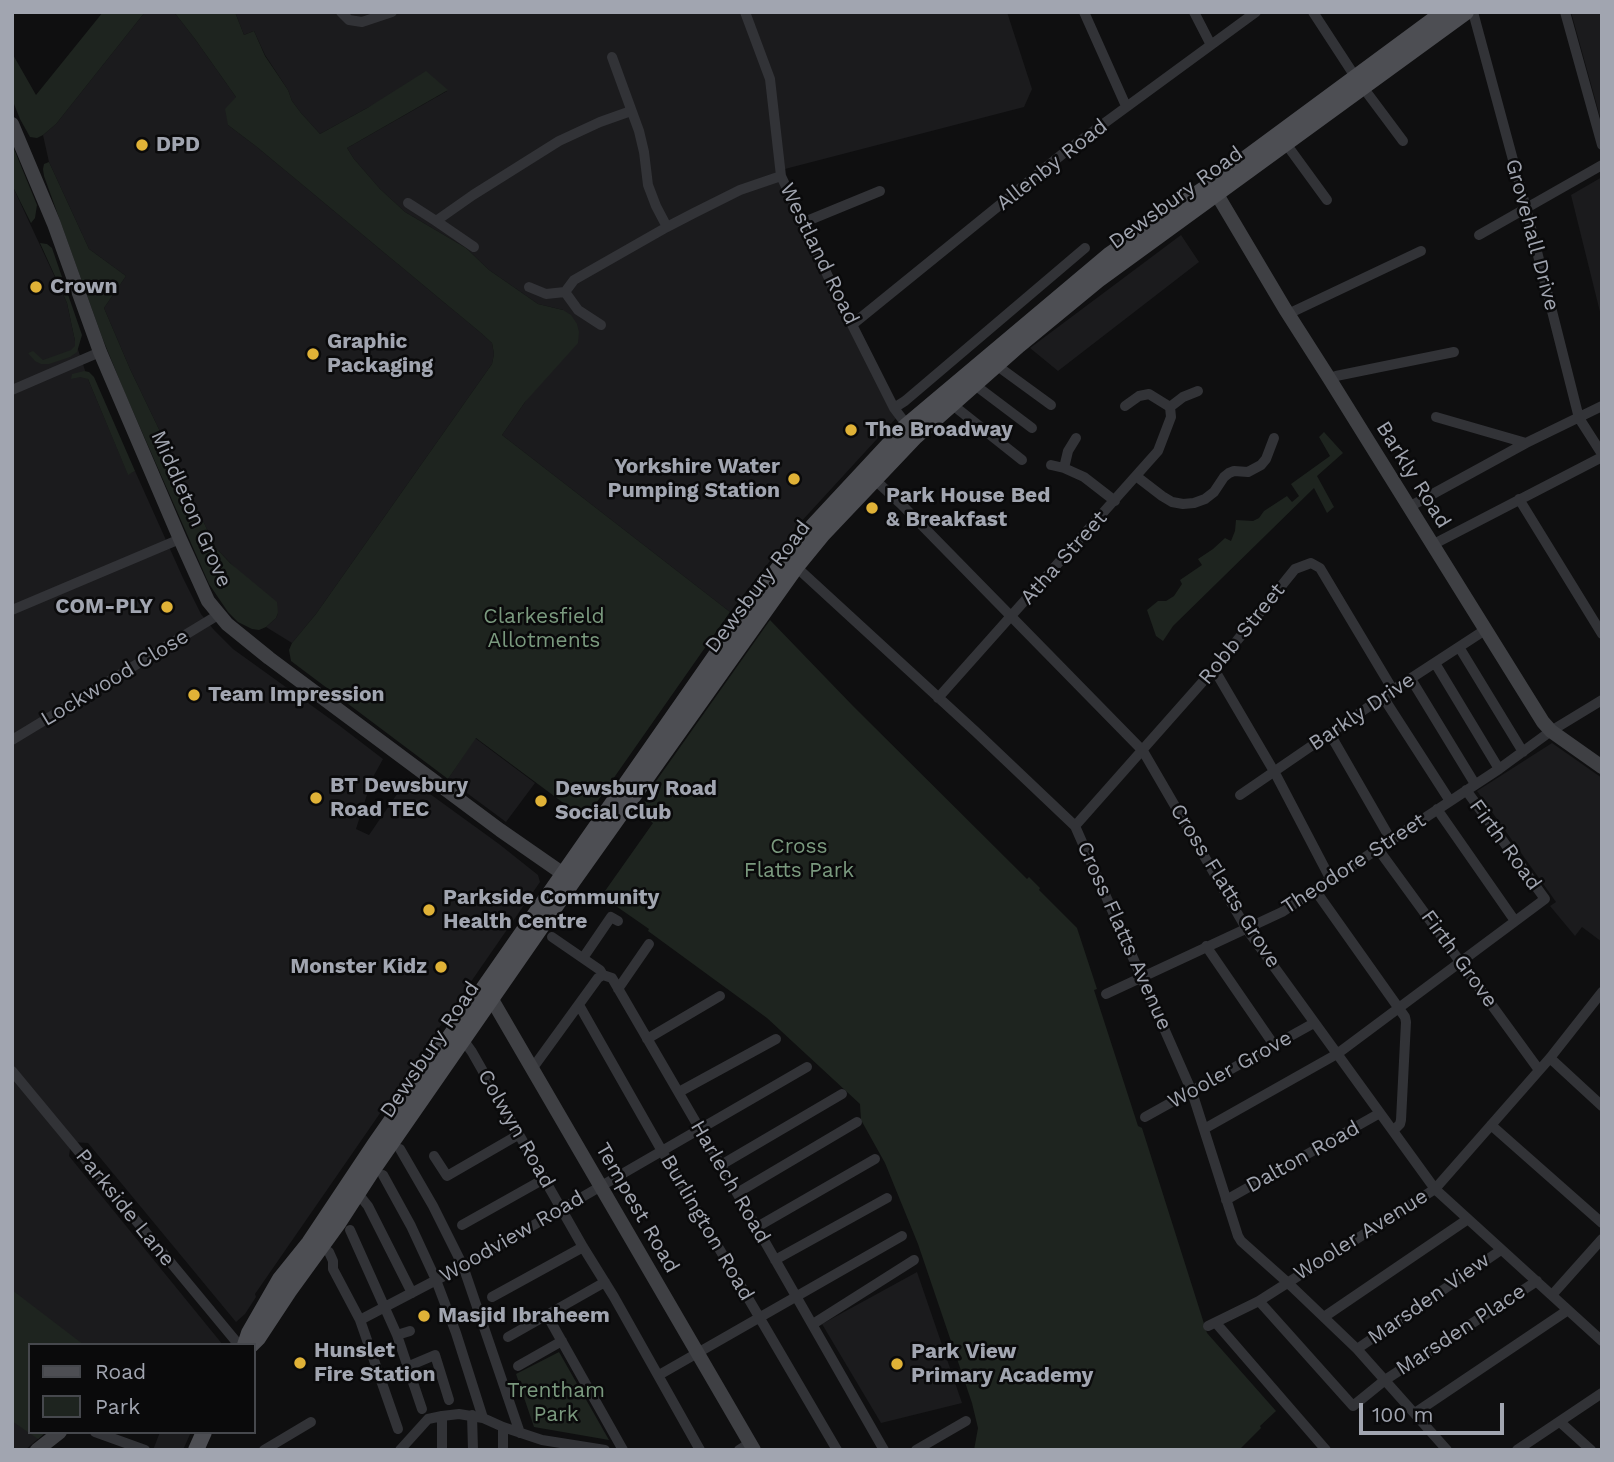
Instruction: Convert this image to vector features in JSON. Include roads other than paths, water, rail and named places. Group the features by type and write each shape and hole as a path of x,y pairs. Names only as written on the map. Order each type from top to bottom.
{"main road":[{"name":"Dewsbury Road","path":"1360,83 1444,12"},
{"name":"Dewsbury Road","path":"248,1343 248,1333 280,1279 321,1249 353,1188 487,993 541,929 568,878 755,611 791,563 869,474 911,431 991,362 1019,345 1214,189 1360,83 1466,12"},
{"path":"196,1450 203,1434"}],"street":[{"path":"341,12 349,20 362,22 392,12"},
{"name":"Westland Road","path":"745,12 770,79 781,176 894,408 911,431"},
{"path":"1084,12 1126,106"},
{"path":"1194,12 1212,45"},
{"name":"Allenby Road","path":"853,324 1065,152 1256,12"},
{"path":"1313,12 1403,141"},
{"name":"Grovehall Drive","path":"1472,12 1526,208 1579,418 1602,455"},
{"path":"1565,12 1602,145"},
{"path":"612,57 641,142 649,185 667,227"},
{"path":"436,221 559,141 631,111"},
{"name":"Middleton Grove","path":"12,124 54,224 100,352 180,539 208,601 218,615 241,637 568,878"},
{"path":"1282,139 1327,200"},
{"path":"1479,235 1602,165"},
{"path":"529,287 546,294 565,292 574,280 667,227 740,190 781,176"},
{"name":"Barkly Road","path":"1214,189 1288,314 1543,722 1551,731 1602,767"},
{"path":"802,223 880,191"},
{"path":"408,203 474,247"},
{"path":"894,408 1085,248"},
{"path":"1288,314 1421,251"},
{"path":"565,292 578,310 601,325"},
{"path":"12,390 100,352"},
{"path":"1329,378 1454,352"},
{"path":"991,362 1051,405"},
{"path":"970,381 1032,428"},
{"path":"1125,406 1139,396 1149,394 1170,408 1183,397 1198,391"},
{"path":"947,401 1022,460"},
{"path":"1409,507 1526,443 1602,406"},
{"name":"Atha Street","path":"938,698 1158,451 1171,417 1170,408"},
{"path":"1437,417 1526,443"},
{"path":"1064,468 1068,451 1076,438"},
{"path":"1136,476 1172,502 1194,503 1214,492 1229,473 1248,472 1261,465 1274,439"},
{"path":"1432,545 1602,455"},
{"path":"1267,456 1278,461"},
{"path":"1051,464 1084,477 1115,501"},
{"name":"Cross Flatts Grove","path":"869,474 1143,751 1246,929 1435,1189 1602,1341"},
{"path":"1519,499 1602,634"},
{"path":"12,610 180,539"},
{"name":"Cross Flatts Avenue","path":"791,563 1075,826 1192,1092 1238,1236 1357,1349 1447,1450"},
{"name":"Robb Street","path":"1075,826 1214,669 1294,569 1311,563 1321,568 1393,690"},
{"name":"Lockwood Close","path":"12,740 218,615"},
{"name":"Barkly Drive","path":"1240,795 1485,630"},
{"path":"1459,648 1523,752"},
{"path":"1435,663 1499,769"},
{"path":"1214,669 1275,773 1331,880"},
{"name":"Firth Road","path":"1411,679 1471,787 1545,899 1515,921"},
{"path":"1383,697 1450,801"},
{"name":"Theodore Street","path":"1106,993 1282,912 1499,769 1551,731 1602,701"},
{"path":"1330,734 1391,840"},
{"path":"1205,1129 1337,1054 1515,921 1437,809"},
{"name":"Firth Grove","path":"1378,849 1539,1070"},
{"path":"1315,890 1405,1017 1401,1120 1393,1131"},
{"path":"583,958 611,916 618,921"},
{"name":"Harlech Road","path":"541,929 603,975 611,978 884,1450"},
{"path":"618,989 649,944"},
{"path":"1206,946 1274,1045"},
{"path":"532,1069 598,978 603,975"},
{"name":"Wooler Avenue","path":"1326,1450 1212,1324 1259,1301 1435,1189 1550,1058 1602,992"},
{"name":"Tempest Road","path":"487,993 697,1353 747,1448"},
{"path":"647,1039 720,996"},
{"name":"Burlington Road","path":"579,1005 836,1450"},
{"name":"Wooler Grove","path":"1145,1117 1314,1023"},
{"name":"Colwyn Road","path":"459,1034 472,1052 700,1450"},
{"path":"679,1092 776,1039"},
{"path":"1550,1058 1602,1106"},
{"name":"Woodview Road","path":"360,1320 463,1266 807,1067"},
{"name":"Parkside Lane","path":"12,1071 237,1343"},
{"path":"721,1166 842,1094"},
{"name":"Dalton Road","path":"1226,1200 1380,1113"},
{"path":"737,1193 857,1122"},
{"path":"1491,1125 1602,1223"},
{"path":"433,1156 447,1176 518,1135"},
{"path":"400,1150 433,1206 463,1266 520,1433"},
{"path":"757,1227 875,1159"},
{"path":"383,1175 436,1280 456,1333 477,1417 473,1450"},
{"path":"462,1225 544,1179"},
{"path":"353,1188 368,1206 412,1293"},
{"path":"775,1260 887,1198"},
{"path":"1324,1317 1468,1219"},
{"path":"350,1230 397,1335 422,1409"},
{"path":"659,1376 902,1236"},
{"path":"1552,1295 1602,1239"},
{"path":"492,1297 583,1247"},
{"path":"321,1249 360,1320 398,1429"},
{"name":"Marsden View","path":"1357,1349 1501,1250"},
{"path":"813,1324 914,1260"},
{"name":"Marsden Place","path":"1259,1301 1353,1406 1385,1380 1537,1281"},
{"path":"508,1337 605,1282"},
{"path":"1415,1413 1568,1310"},
{"path":"547,1315 623,1450"},
{"path":"397,1335 411,1331"},
{"path":"518,1366 562,1341"},
{"path":"409,1366 435,1355 449,1400"},
{"path":"1522,1448 1601,1395"},
{"path":"400,1450 428,1419 459,1414 477,1417 520,1433 542,1445 605,1450"},
{"path":"442,1416 442,1450"},
{"path":"916,1450 966,1420"},
{"path":"264,1450 311,1422"},
{"path":"1560,1422 1591,1450"},
{"path":"503,1427 503,1450"},
{"path":"37,1450 57,1434"},
{"path":"100,1434 145,1450"}],"place":[{"name":"DPD","path":"142,145"},
{"name":"Crown","path":"36,287"},
{"name":"Graphic Packaging","path":"313,354"},
{"name":"The Broadway","path":"851,430"},
{"name":"Yorkshire Water Pumping Station","path":"794,479"},
{"name":"Park House Bed & Breakfast","path":"872,508"},
{"name":"COM-PLY","path":"167,607"},
{"name":"Team Impression","path":"194,695"},
{"name":"BT Dewsbury Road TEC","path":"316,798"},
{"name":"Dewsbury Road Social Club","path":"541,801"},
{"name":"Parkside Community Health Centre","path":"429,910"},
{"name":"Monster Kidz","path":"441,967"},
{"name":"Masjid Ibraheem","path":"424,1316"},
{"name":"Hunslet Fire Station","path":"300,1363"},
{"name":"Park View Primary Academy","path":"897,1364"}],"park label":[{"name":"Clarkesfield Allotments","path":"544,629"},
{"name":"Cross Flatts Park","path":"799,859"},
{"name":"Trentham Park","path":"556,1403"}]}
